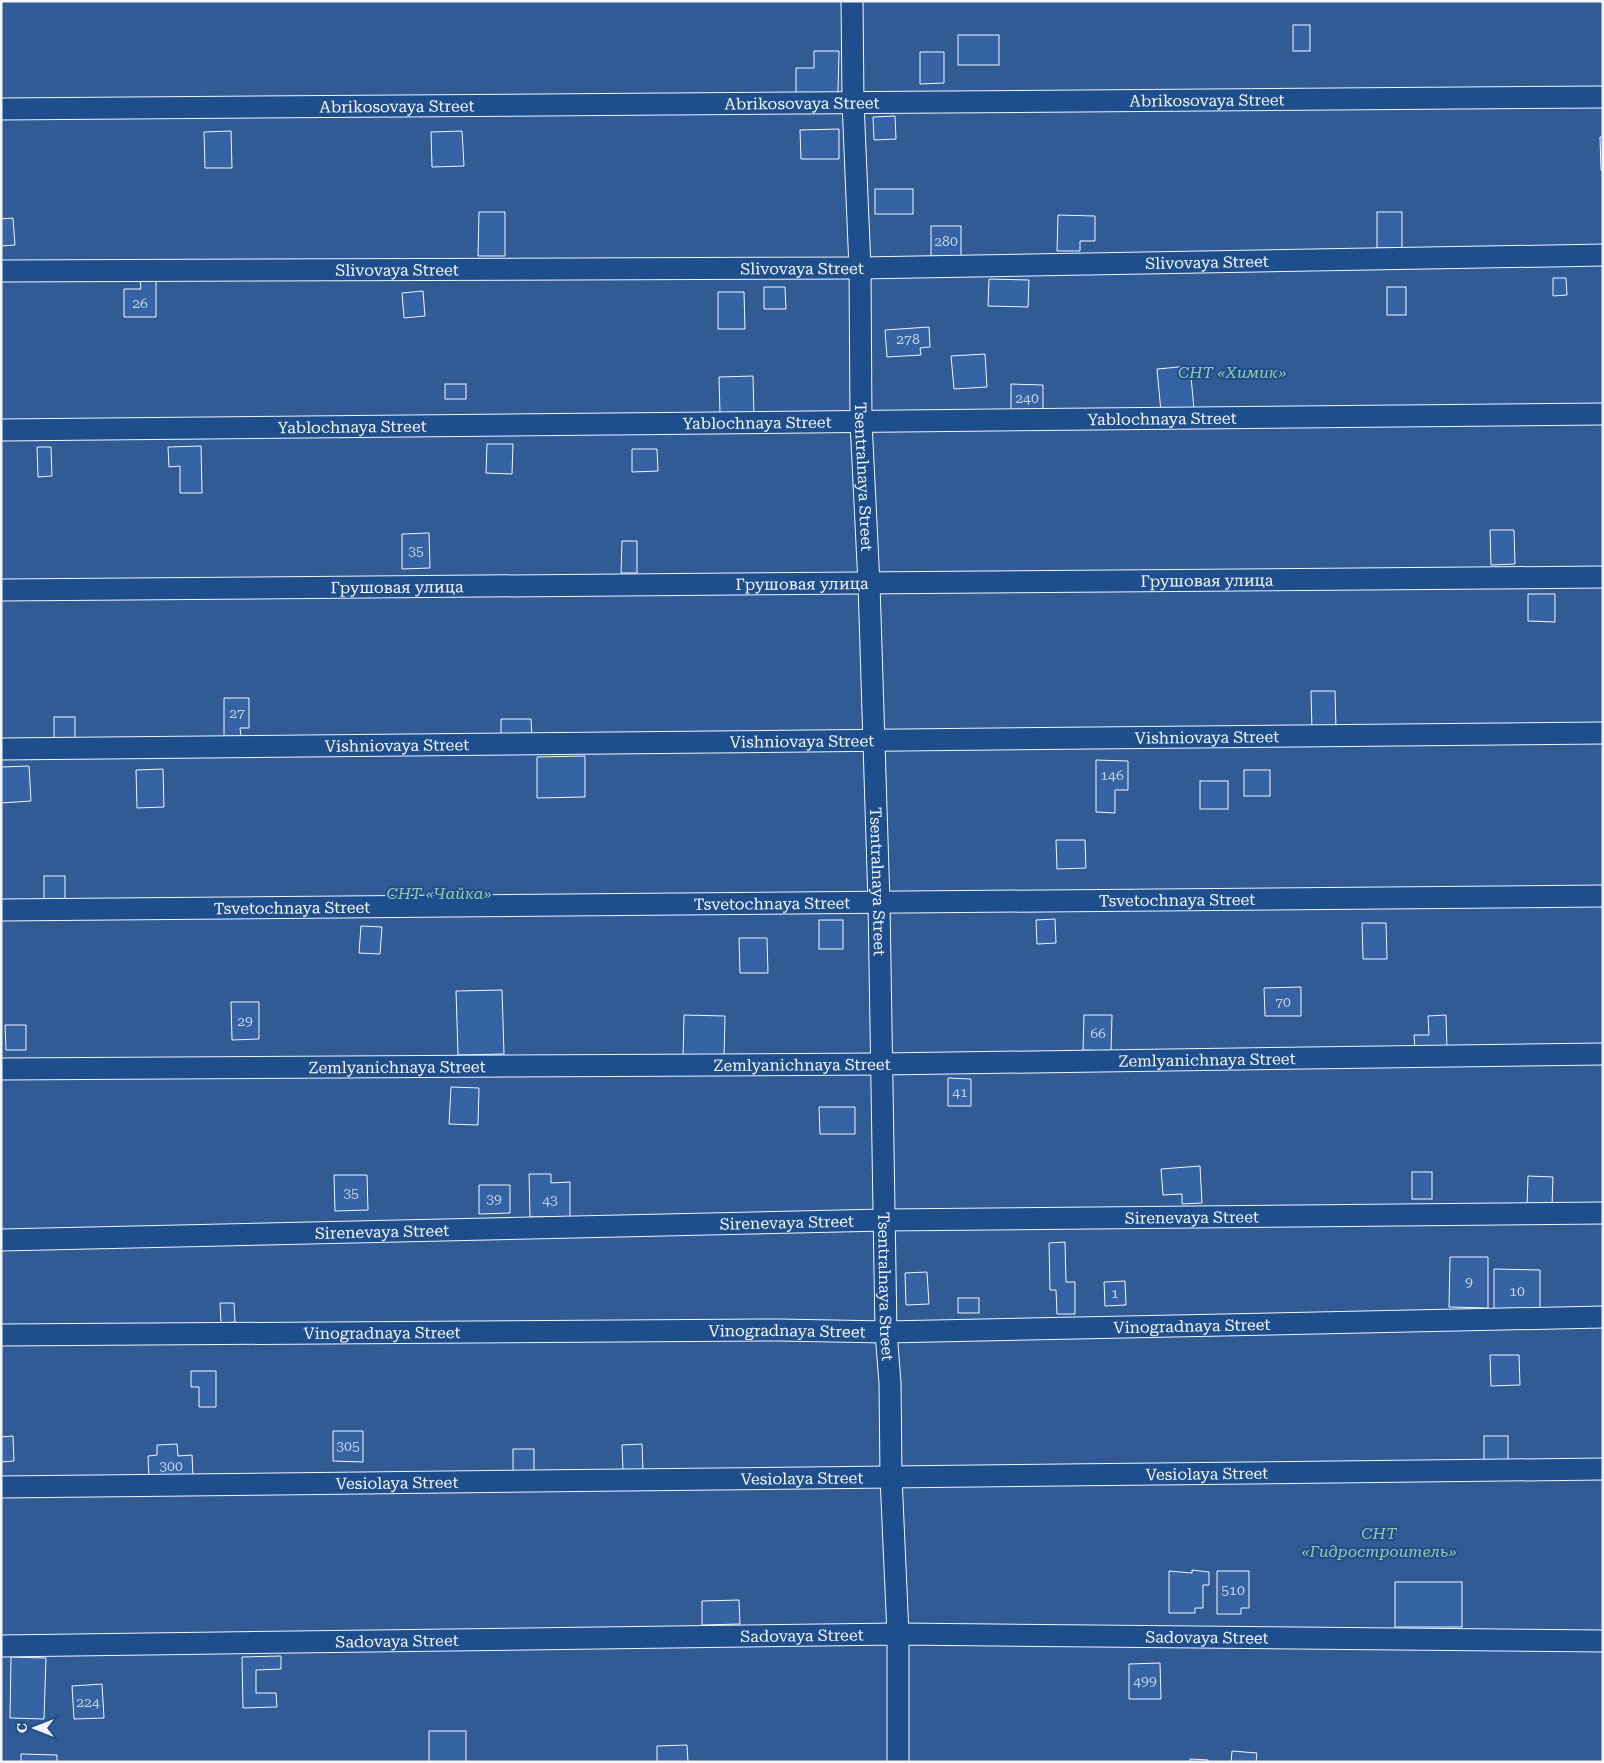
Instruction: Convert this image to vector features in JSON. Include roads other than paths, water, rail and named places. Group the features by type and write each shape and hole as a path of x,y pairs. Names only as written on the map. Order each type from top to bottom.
{"street":[{"name":"Tsentralnaya Street","path":"852,1 853,102 860,268 861,422 869,584 878,903 886,1220 886,1332 890,1383 891,1477 898,1634 898,1762"},
{"name":"Abrikosovaya Street","path":"1,109 1603,97"},
{"name":"Slivovaya Street","path":"1,271 860,268 1603,255"},
{"name":"Yablochnaya Street","path":"1,430 1603,414"},
{"name":"Грушовая улица","path":"1,590 1603,577"},
{"name":"Vishniovaya Street","path":"1,749 1603,733"},
{"name":"Tsvetochnaya Street","path":"1,910 1603,896"},
{"name":"Zemlyanichnaya Street","path":"1,1069 881,1064 1603,1054"},
{"name":"Sirenevaya Street","path":"1,1240 886,1220 1603,1213"},
{"name":"Vinogradnaya Street","path":"1,1335 780,1330 886,1332 1603,1317"},
{"name":"Vesiolaya Street","path":"1,1488 1603,1470"},
{"name":"Sadovaya Street","path":"1,1646 898,1634 1603,1641"}],"park label":[{"name":"СНТ «Химик»","path":"1232,372"},
{"name":"СНТ «Чайка»","path":"439,893"},
{"name":"СНТ «Гидростроитель»","path":"1379,1542"}]}
